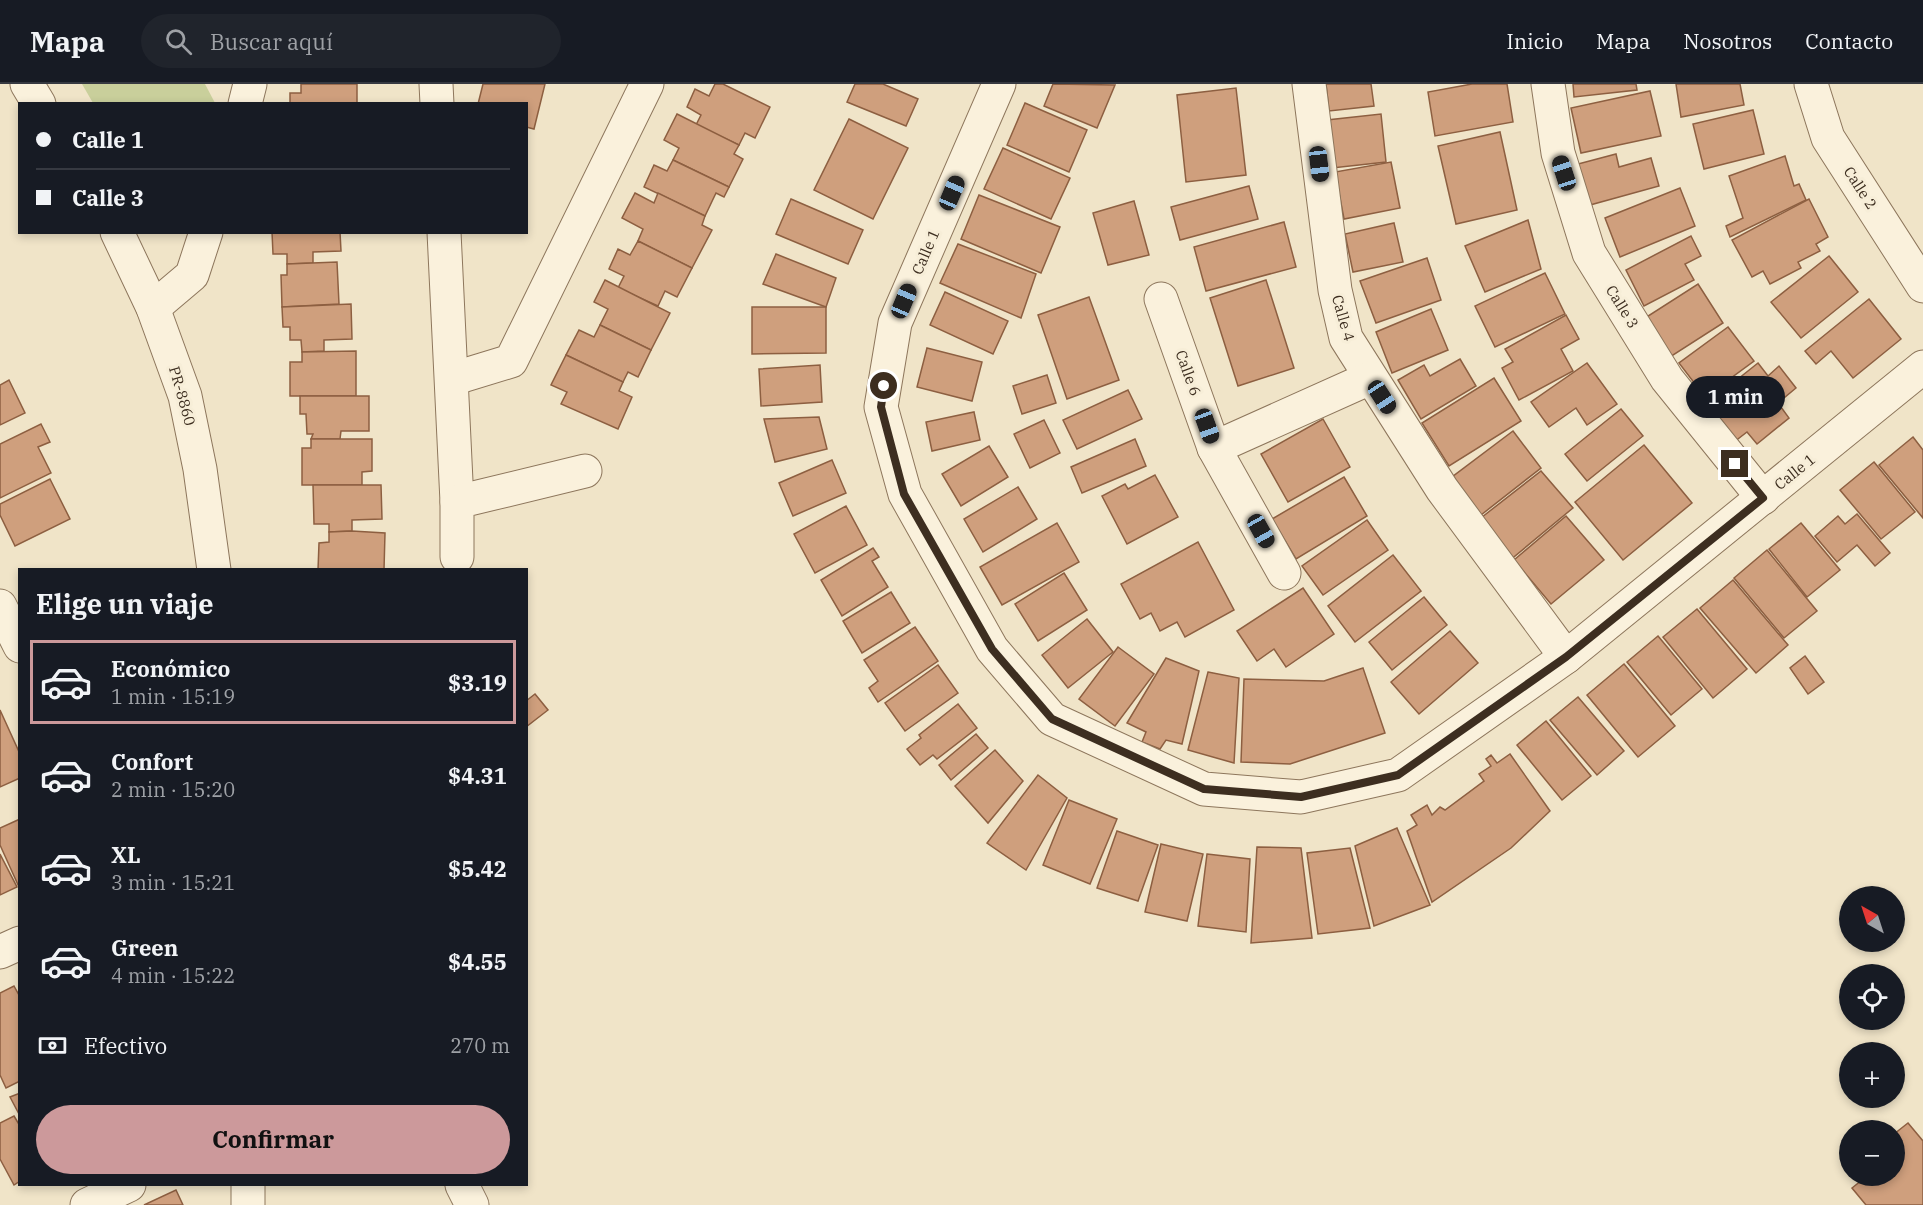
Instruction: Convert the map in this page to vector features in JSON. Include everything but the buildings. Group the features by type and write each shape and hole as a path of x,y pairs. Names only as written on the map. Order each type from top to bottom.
{"street":[{"path":"27,84 38,102"},
{"path":"246,102 250,84"},
{"path":"436,84 437,102"},
{"path":"452,379 511,361 648,84"},
{"name":"Calle 1","path":"999,84 895,323 881,407 904,494 992,649 1052,719 1204,789 1301,797 1398,775 1566,657 1923,367"},
{"name":"Calle 4","path":"1309,84 1335,290 1346,338 1442,489 1566,657"},
{"name":"Calle 3","path":"1548,84 1558,153 1589,253 1667,379 1763,498"},
{"name":"Calle 2","path":"1811,84 1828,138 1923,286"},
{"name":"PR-8860","path":"118,234 153,308 185,396 200,469 214,568"},
{"path":"153,308 192,275 205,234"},
{"path":"444,234 457,502 457,557"},
{"name":"Calle 6","path":"1161,299 1215,447 1284,573"},
{"path":"1215,447 1370,378"},
{"path":"457,502 585,471"},
{"path":"0,606 18,642"},
{"path":"0,661 18,653"},
{"path":"0,952 18,944"},
{"path":"87,1205 127,1186"},
{"path":"248,1186 248,1205"},
{"path":"462,1186 472,1205"}],"green space":[{"path":"82,84 205,84 214,102 92,102"}],"route":[{"path":"884,386 881,407 904,494 992,649 1052,719 1204,789 1301,797 1398,775 1566,657 1763,498 1735,464"}]}
